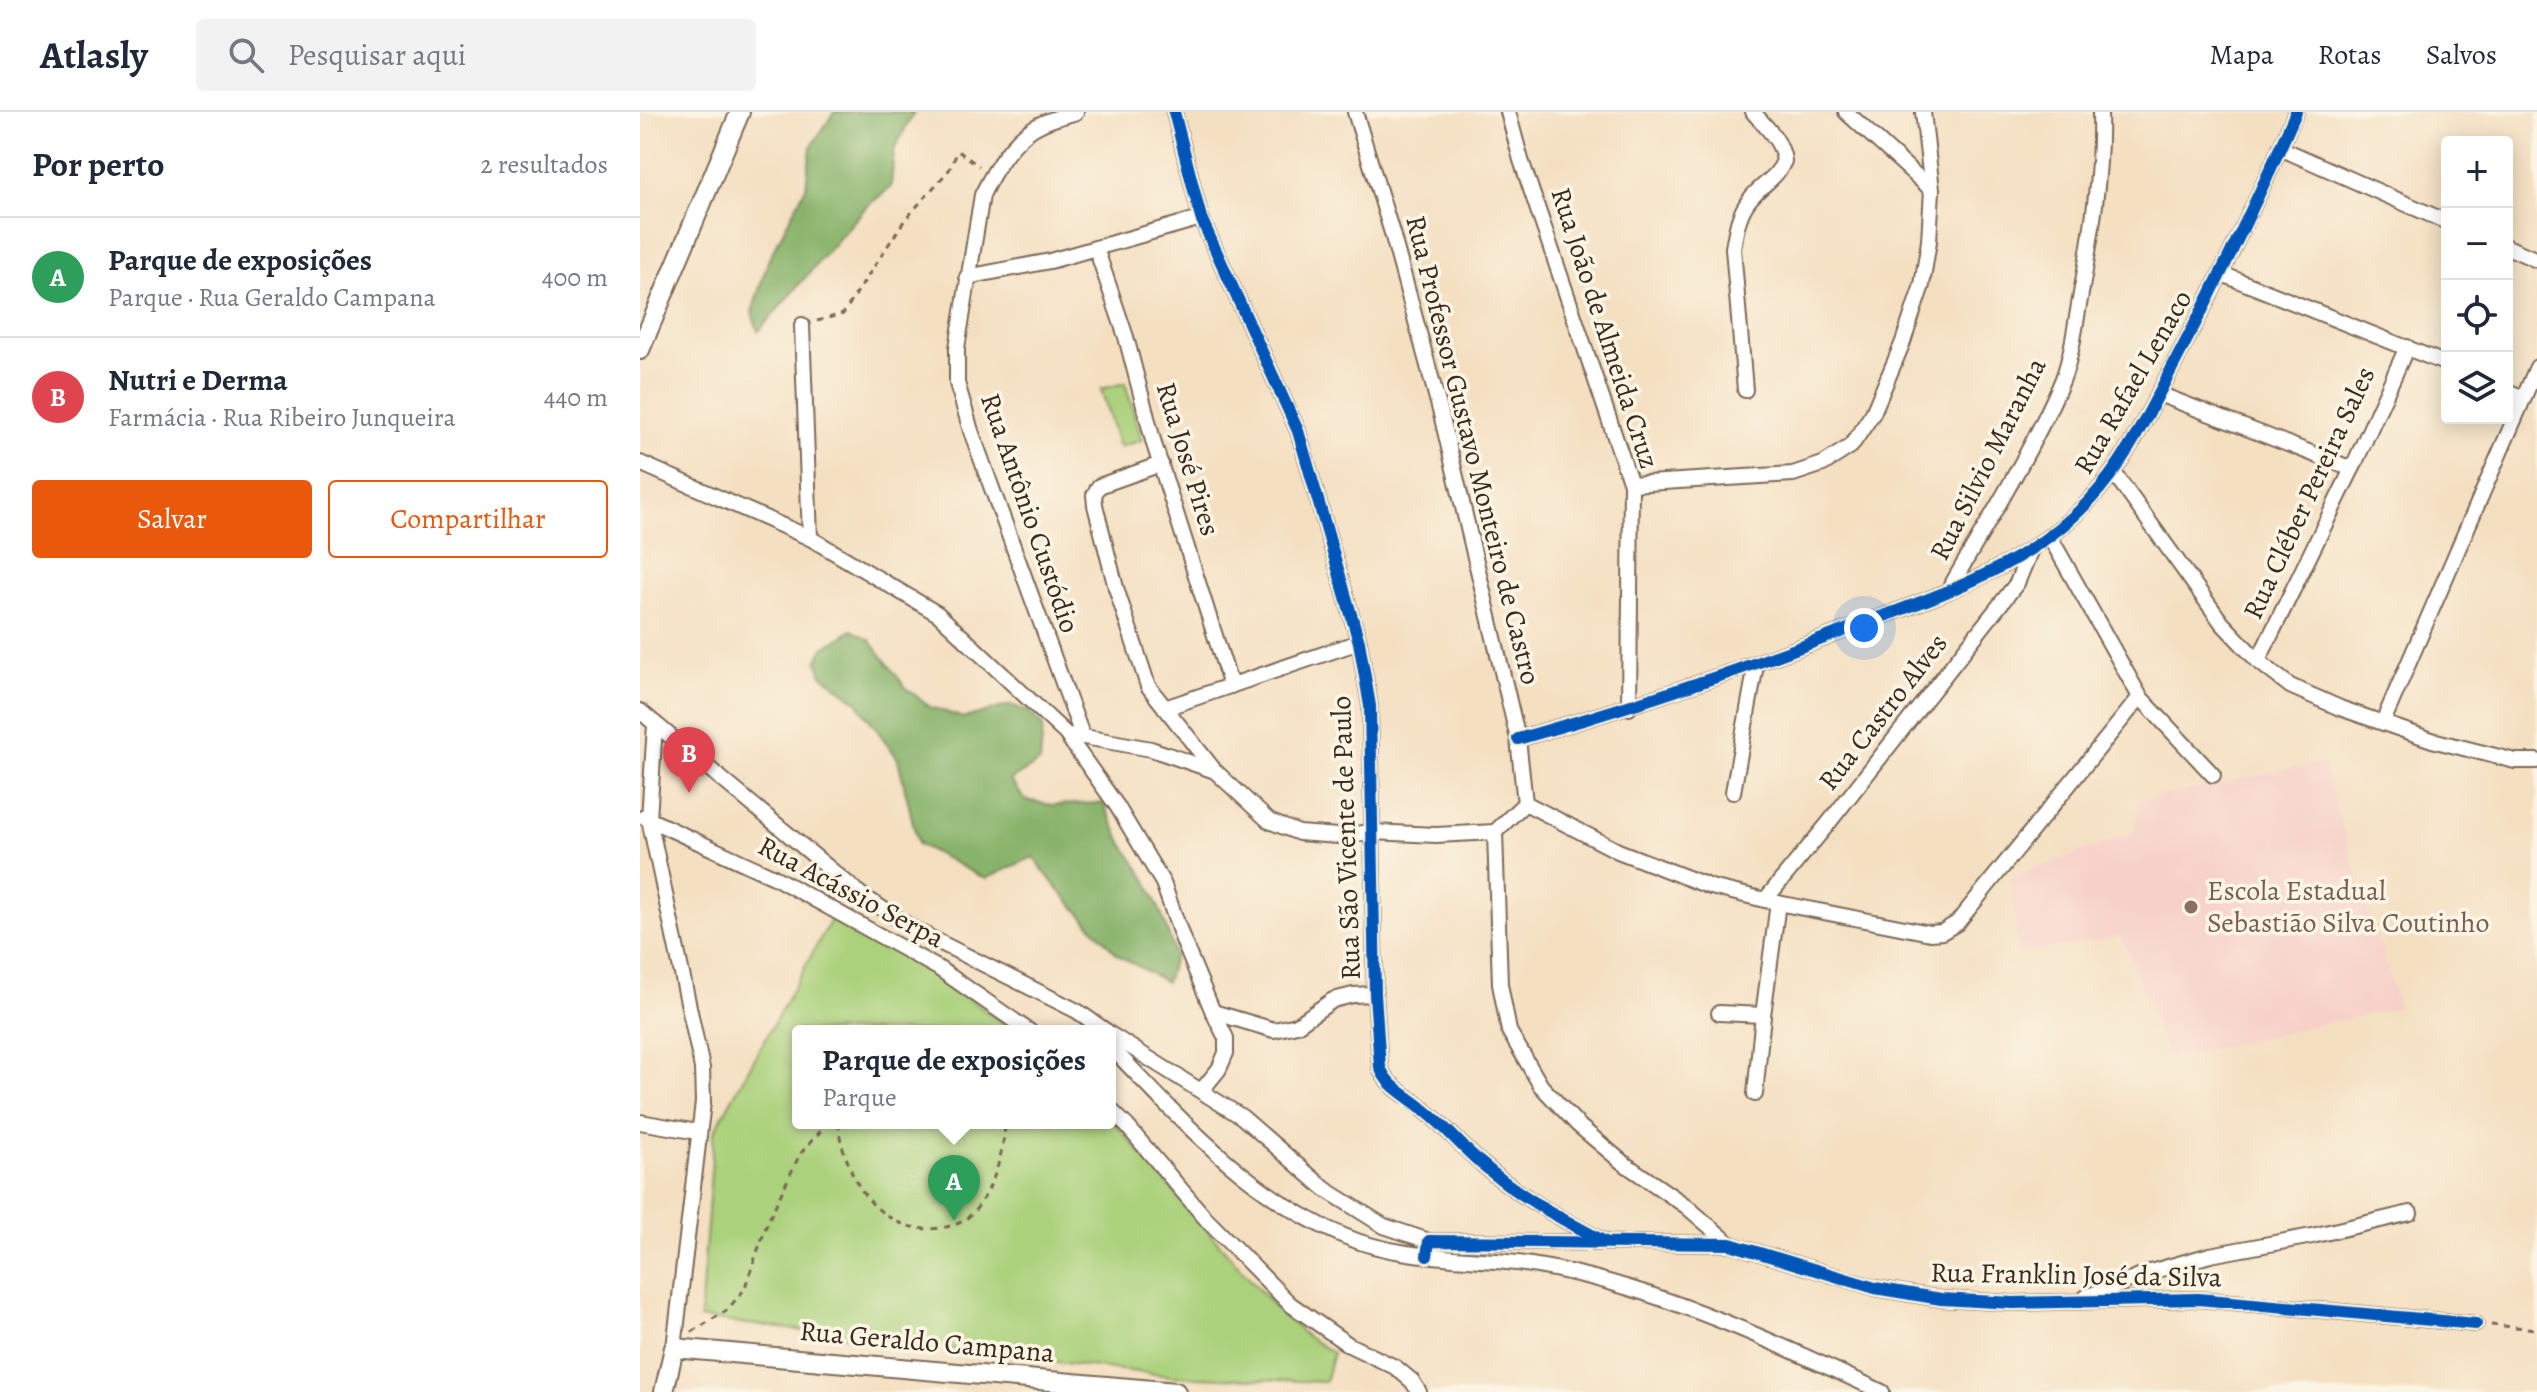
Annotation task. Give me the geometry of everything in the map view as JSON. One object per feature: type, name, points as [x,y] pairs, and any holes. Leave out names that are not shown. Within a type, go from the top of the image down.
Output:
[{"type":"street","points":[[640,350],[740,112]]},
{"type":"street","name":"Rua Antônio Custódio","points":[[1076,112],[1038,125],[1019,141],[992,175],[982,195],[957,348],[957,383],[971,431],[1082,735]]},
{"type":"street","name":"Rua São Vicente de Paulo","points":[[1174,112],[1201,218],[1298,431],[1359,642],[1370,706],[1375,994],[1380,1067],[1388,1082],[1422,1108],[1505,1183],[1605,1242]]},
{"type":"street","name":"Rua Professor Gustavo Monteiro de Castro","points":[[1355,112],[1392,233],[1441,414],[1518,739],[1525,803]]},
{"type":"street","name":"Rua João de Almeida Cruz","points":[[1508,112],[1521,160],[1631,484],[1629,708]]},
{"type":"street","points":[[1745,390],[1733,248],[1736,228],[1750,199],[1775,176],[1784,161],[1777,141],[1753,112]]},
{"type":"street","points":[[1846,112],[1932,190]]},
{"type":"street","points":[[1631,484],[1793,474],[1823,464],[1851,446],[1873,413],[1903,342],[1922,285],[1932,190],[1923,112]]},
{"type":"street","name":"Rua Silvio Maranha","points":[[1948,592],[2061,386],[2071,352],[2090,244],[2101,148],[2100,112]]},
{"type":"street","name":"Rua Rafael Lenaco","points":[[1518,739],[1629,708],[1756,665],[1948,592],[2050,537],[2088,503],[2114,473],[2222,274],[2296,112]]},
{"type":"street","points":[[2280,148],[2441,219]]},
{"type":"street","points":[[967,277],[1050,261],[1201,218]]},
{"type":"street","name":"Rua José Pires","points":[[1096,248],[1126,337],[1161,464],[1231,686]]},
{"type":"street","points":[[2513,250],[2537,260]]},
{"type":"street","points":[[2222,274],[2441,361]]},
{"type":"street","points":[[802,325],[810,538]]},
{"type":"street","name":"Rua Cléber Pereira Sales","points":[[2258,661],[2352,469],[2407,347]]},
{"type":"street","points":[[2383,722],[2537,367]]},
{"type":"street","points":[[2513,393],[2524,398]]},
{"type":"street","points":[[2159,394],[2352,469]]},
{"type":"street","points":[[640,463],[810,538],[938,614],[1066,734],[1117,806],[1163,883],[1226,1038],[1226,1053],[1219,1069],[1202,1090]]},
{"type":"street","points":[[1161,464],[1099,486],[1094,495],[1116,588],[1148,686],[1215,771],[1269,821],[1299,833],[1338,836],[1372,832],[1436,835],[1495,832],[1525,803],[1618,851],[1711,887],[1930,933],[1942,932],[1957,923],[2140,697]]},
{"type":"street","points":[[2114,473],[2222,623],[2258,661],[2290,686],[2340,708],[2432,740],[2515,761],[2537,761]]},
{"type":"street","points":[[2050,537],[2140,697],[2213,775]]},
{"type":"street","name":"Rua Castro Alves","points":[[1772,901],[1827,825],[2017,583],[2031,549]]},
{"type":"street","points":[[1165,708],[1359,642]]},
{"type":"street","points":[[1733,792],[1756,665]]},
{"type":"street","points":[[640,711],[860,894],[915,930],[1077,1011],[1098,1025]]},
{"type":"street","points":[[655,725],[645,817],[702,1068],[703,1102],[674,1348],[664,1392]]},
{"type":"street","points":[[1066,734],[1151,749],[1215,771]]},
{"type":"street","name":"Rua Acássio Serpa","points":[[645,817],[774,877],[938,968],[1020,1025]]},
{"type":"street","points":[[1495,832],[1500,984],[1509,1031],[1541,1086],[1578,1125],[1622,1162],[1686,1206],[1730,1244]]},
{"type":"street","points":[[1755,1094],[1772,901]]},
{"type":"street","points":[[1213,1012],[1274,1030],[1297,1025],[1333,1000],[1375,994]]},
{"type":"street","points":[[1077,1011],[1090,1025]]},
{"type":"street","points":[[1719,1013],[1763,1015]]},
{"type":"street","points":[[1116,1037],[1242,1117],[1325,1189],[1428,1249],[1605,1242],[1730,1244]]},
{"type":"street","points":[[1116,1052],[1223,1160],[1289,1207],[1344,1236],[1520,1263],[1594,1278],[1665,1301],[1790,1349],[1882,1392]]},
{"type":"street","points":[[1116,1115],[1207,1220],[1290,1304],[1349,1345],[1395,1367],[1412,1381],[1419,1392]]},
{"type":"street","points":[[640,1122],[698,1132]]},
{"type":"street","points":[[2077,1301],[2147,1273],[2210,1255],[2410,1213]]},
{"type":"street","name":"Rua Franklin José da Silva","points":[[1730,1244],[1875,1288],[1941,1299],[2013,1303],[2198,1299],[2476,1324]]},
{"type":"street","name":"Rua Geraldo Campana","points":[[674,1348],[1103,1389],[1176,1392]]},
{"type":"path","points":[[802,325],[843,314],[904,221],[949,170],[958,151],[992,175]]},
{"type":"path","points":[[674,1348],[696,1329],[727,1310],[744,1290],[768,1221],[800,1154],[823,1129]]},
{"type":"path","points":[[839,1129],[839,1138],[856,1186],[888,1217],[914,1229],[942,1228],[966,1219],[987,1193],[998,1169],[1004,1129]]},
{"type":"path","points":[[2476,1324],[2537,1329]]},
{"type":"shaded area","name":"Escola Estadual Sebastião Silva Coutinho","points":[[2322,762],[2399,1007],[2169,1058],[2121,936],[2019,954],[2010,878],[2134,833],[2139,800]]},
{"type":"green space","points":[[834,112],[914,112],[894,150],[891,187],[866,207],[758,332],[752,312],[769,259],[806,187],[811,147]]},
{"type":"green space","points":[[1125,383],[1142,440],[1119,447],[1101,389]]},
{"type":"green space","points":[[852,630],[870,640],[906,688],[930,707],[964,718],[1011,705],[1028,711],[1043,726],[1040,762],[1010,780],[1025,800],[1052,805],[1103,803],[1123,844],[1147,881],[1162,915],[1175,955],[1166,982],[1118,955],[1033,857],[985,879],[918,844],[898,759],[856,701],[822,675],[817,661],[823,649]]},
{"type":"green space","points":[[832,918],[919,963],[1006,1025],[792,1025],[792,1129],[1116,1129],[1116,1125],[1276,1309],[1306,1336],[1333,1353],[1325,1382],[1170,1376],[700,1318],[714,1132]]},
{"type":"cycle path","points":[[1174,112],[1201,218],[1298,431],[1359,642],[1370,706],[1375,994],[1380,1067],[1392,1085],[1431,1115],[1495,1175],[1541,1206],[1605,1242]]},
{"type":"cycle path","points":[[1518,739],[1769,659],[1946,592],[2008,562],[2064,524],[2102,486],[2145,420],[2221,273],[2296,112]]},
{"type":"cycle path","points":[[1427,1256],[1429,1241],[1730,1244],[1875,1288],[1941,1299],[2013,1303],[2198,1299],[2476,1324]]},
{"type":"place","name":"Nutri e Derma","points":[[689,793]]},
{"type":"place","name":"Escola Estadual Sebastião Silva Coutinho","points":[[2191,907]]},
{"type":"place","name":"Parque de exposições","points":[[954,1221]]}]
